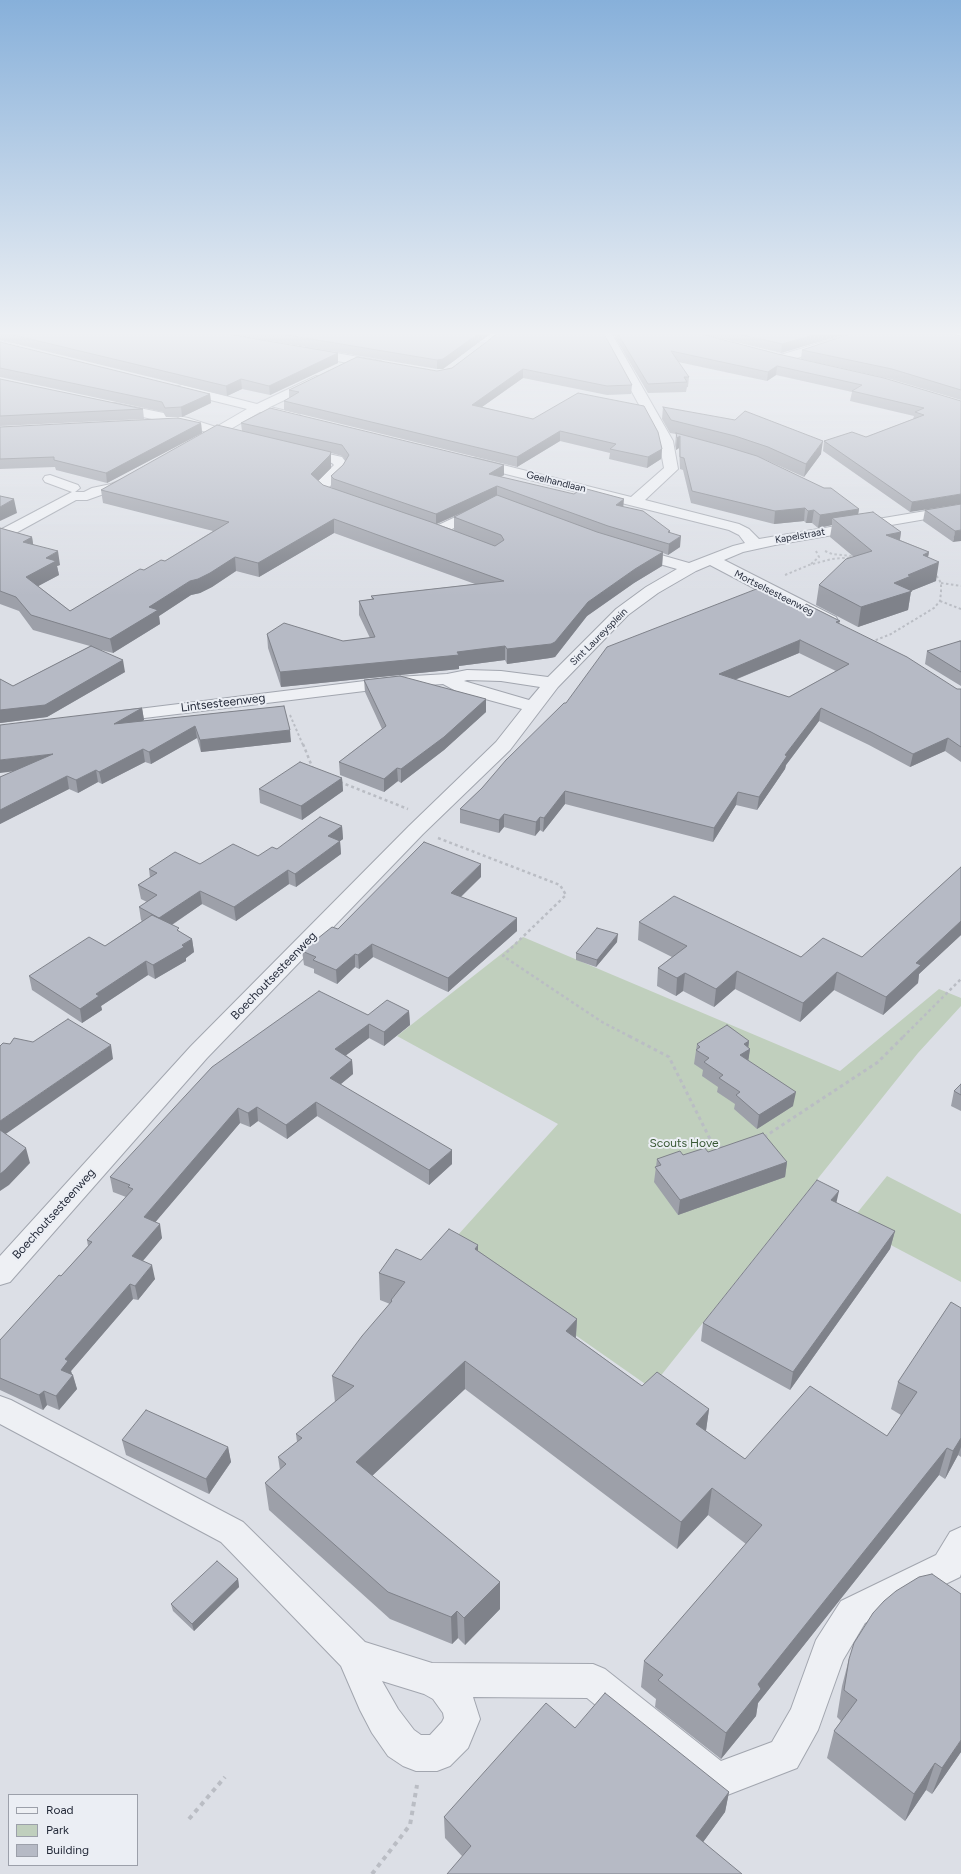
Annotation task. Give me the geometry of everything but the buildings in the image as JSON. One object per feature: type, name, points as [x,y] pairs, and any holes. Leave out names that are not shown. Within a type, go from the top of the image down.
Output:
[{"type":"street","points":[[198,442],[234,421]]},
{"type":"street","points":[[635,501],[671,468],[664,437],[655,421]]},
{"type":"street","points":[[133,425],[188,422],[249,440]]},
{"type":"street","points":[[664,437],[678,440]]},
{"type":"street","points":[[286,448],[337,460],[341,465],[338,471],[320,487],[329,494],[358,504]]},
{"type":"street","name":"Geelhandlaan","points":[[466,460],[635,501],[734,527],[744,532],[756,545]]},
{"type":"street","points":[[50,479],[73,492],[87,496],[97,491],[115,488],[140,474]]},
{"type":"street","points":[[0,536],[73,492]]},
{"type":"street","points":[[437,531],[483,507],[496,502]]},
{"type":"street","name":"Kapelstraat","points":[[712,560],[738,549],[756,545],[961,508]]},
{"type":"street","points":[[849,512],[866,525]]},
{"type":"street","points":[[422,526],[459,539]]},
{"type":"street","points":[[617,546],[690,568]]},
{"type":"street","name":"Sint Laureysplein","points":[[552,683],[622,612],[652,590],[690,568],[712,560]]},
{"type":"street","name":"Mortselsesteenweg","points":[[712,560],[871,642]]},
{"type":"street","name":"Lintsesteenweg","points":[[95,719],[397,682],[447,679],[467,675],[501,676],[552,683]]},
{"type":"street","name":"Lintsesteenweg","points":[[447,679],[462,687],[534,707]]},
{"type":"street","name":"Boechoutsesteenweg","points":[[0,1274],[199,1052],[422,824],[503,746],[552,683]]},
{"type":"street","points":[[0,1409],[232,1532],[354,1655],[372,1698],[388,1726],[401,1743],[416,1753],[437,1753],[455,1735],[462,1719],[458,1705],[445,1687],[432,1680],[354,1655]]},
{"type":"street","points":[[432,1680],[593,1681],[717,1781],[784,1755],[805,1718],[828,1652],[853,1612],[948,1566],[961,1542]]},
{"type":"path","points":[[762,586],[809,565],[832,559],[860,556],[832,554],[820,549]]},
{"type":"path","points":[[871,642],[891,634],[914,621],[934,608],[940,601],[941,583],[936,574],[931,571]]},
{"type":"path","points":[[941,583],[961,586]]},
{"type":"path","points":[[940,601],[961,609]]},
{"type":"path","points":[[282,696],[314,772]]},
{"type":"path","points":[[335,780],[422,824],[560,885],[566,895],[503,956],[602,1022],[669,1057],[715,1149],[730,1145]]},
{"type":"path","points":[[759,1138],[767,1136],[878,1062],[961,979]]},
{"type":"path","points":[[372,1874],[410,1825],[422,1754]]},
{"type":"path","points":[[189,1819],[225,1777]]},
{"type":"green space","name":"Scouts Hove","points":[[523,937],[840,1071],[939,989],[961,998],[961,1006],[918,1053],[651,1388],[448,1246],[558,1124],[397,1036]]},
{"type":"green space","points":[[887,1176],[961,1214],[961,1282],[849,1223]]}]
